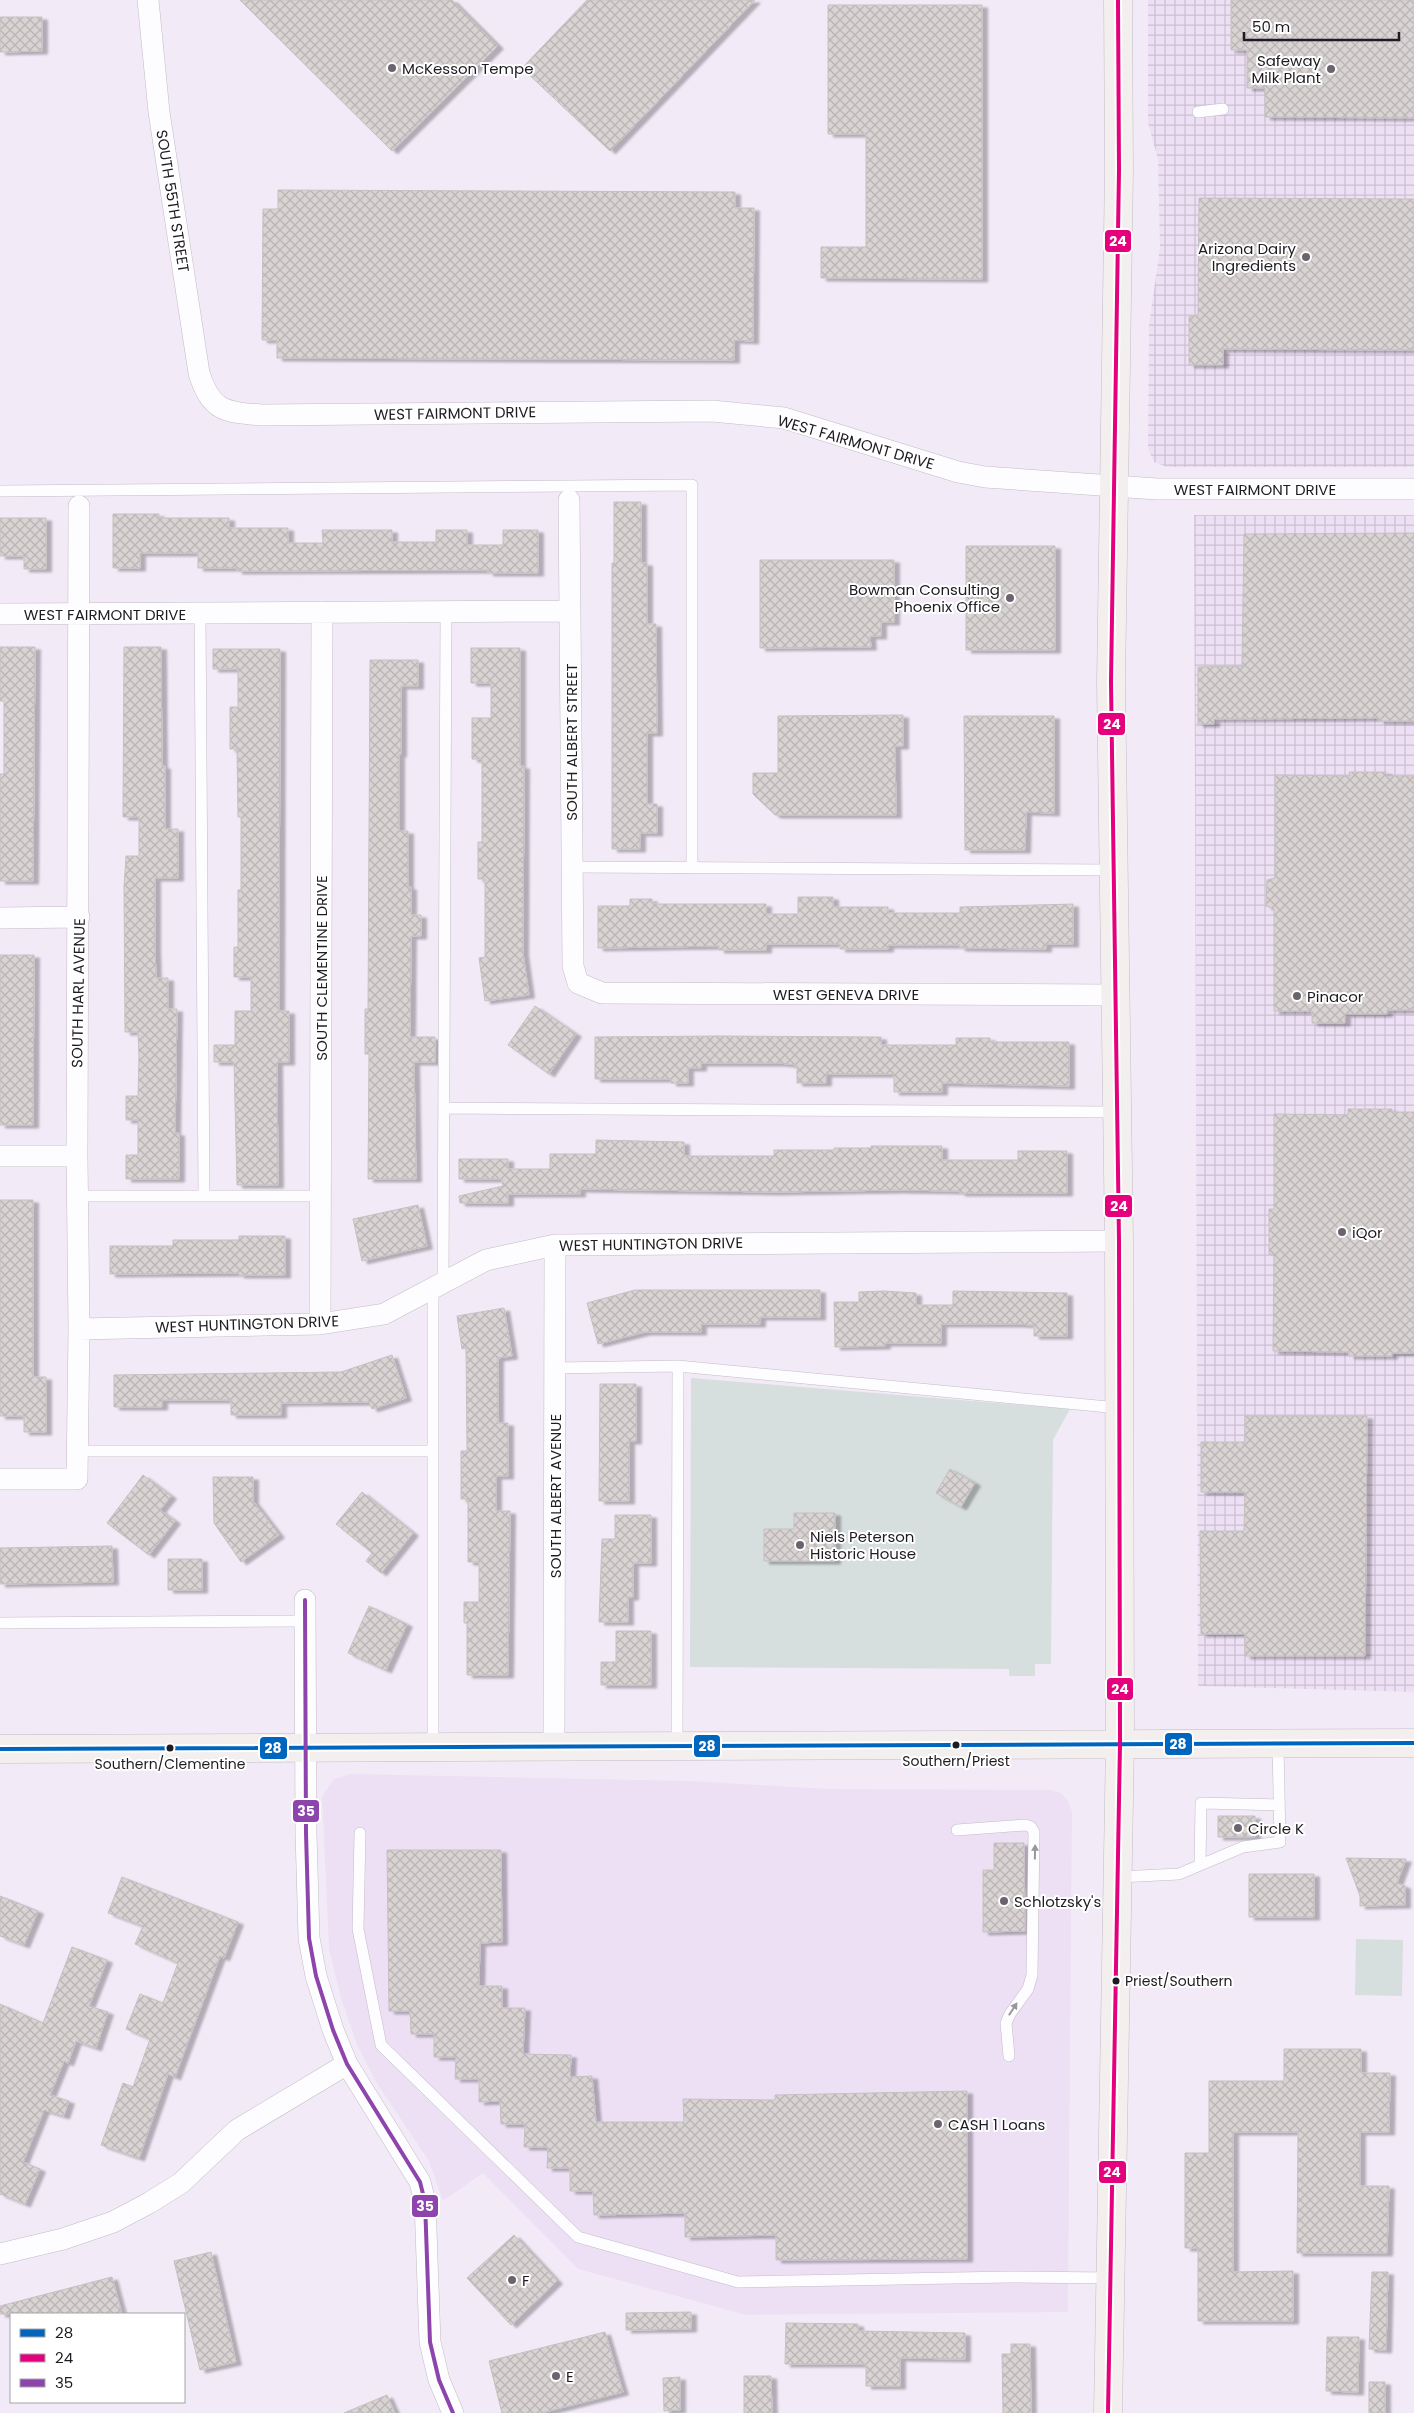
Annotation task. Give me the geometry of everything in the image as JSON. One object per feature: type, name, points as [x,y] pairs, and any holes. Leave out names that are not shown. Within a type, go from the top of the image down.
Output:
[{"type":"main road","points":[[1108,2413],[1120,1744],[1119,1241],[1111,682],[1119,178],[1118,0]]},
{"type":"main road","points":[[0,1748],[1414,1743]]},
{"type":"street","name":"SOUTH 55TH STREET","points":[[148,0],[159,112],[196,354],[203,385],[210,400]]},
{"type":"street","name":"WEST FAIRMONT DRIVE","points":[[210,400],[222,410],[261,415],[712,411],[784,418],[976,475],[1113,486],[1414,489]]},
{"type":"street","name":"SOUTH ALBERT STREET","points":[[569,500],[573,966],[578,983]]},
{"type":"street","name":"SOUTH HARL AVENUE","points":[[0,1479],[77,1479],[79,1329],[77,1156],[79,506]]},
{"type":"street","name":"SOUTH CLEMENTINE DRIVE","points":[[320,1324],[322,612]]},
{"type":"street","name":"WEST FAIRMONT DRIVE","points":[[0,614],[570,612]]},
{"type":"street","points":[[0,918],[79,917]]},
{"type":"street","name":"WEST GENEVA DRIVE","points":[[578,983],[602,993],[1116,996]]},
{"type":"street","points":[[0,1156],[77,1156]]},
{"type":"street","name":"WEST HUNTINGTON DRIVE","points":[[79,1329],[320,1324],[384,1314],[486,1260],[555,1245],[1119,1241]]},
{"type":"street","name":"SOUTH ALBERT AVENUE","points":[[554,1746],[555,1245]]},
{"type":"street","points":[[305,1610],[304,1748],[309,1938],[316,1976],[333,2030],[347,2064],[420,2182],[425,2202],[430,2342],[439,2380],[453,2413]]},
{"type":"street","points":[[0,2254],[71,2236],[113,2222],[181,2182],[237,2130],[347,2064]]},
{"type":"lane","points":[[1198,112],[1223,109]]},
{"type":"lane","points":[[0,491],[692,485],[692,867]]},
{"type":"lane","points":[[433,1747],[433,1451],[444,1108],[446,612]]},
{"type":"lane","points":[[200,613],[204,1196]]},
{"type":"lane","points":[[572,867],[1114,870]]},
{"type":"lane","points":[[444,1108],[1117,1112]]},
{"type":"lane","points":[[78,1196],[320,1196]]},
{"type":"lane","points":[[555,1368],[678,1366],[1120,1408]]},
{"type":"lane","points":[[677,1746],[678,1366]]},
{"type":"lane","points":[[77,1451],[433,1451]]},
{"type":"lane","points":[[0,1623],[305,1610]]},
{"type":"lane","points":[[1119,1877],[1179,1874],[1243,1847],[1280,1842],[1278,1743]]},
{"type":"lane","points":[[1200,1865],[1201,1803],[1279,1805]]},
{"type":"lane","points":[[957,1830],[1026,1825],[1031,1827],[1034,1832],[1032,1975],[1028,1989],[1010,2014],[1006,2023],[1009,2056]]},
{"type":"lane","points":[[360,1833],[358,1929],[381,2046],[578,2237],[738,2282],[1010,2277],[1110,2278]]},
{"type":"shaded area","points":[[1148,0],[1414,0],[1414,467],[1167,467],[1154,462],[1148,447],[1149,325],[1160,248],[1158,159],[1148,123]]},
{"type":"shaded area","points":[[1194,515],[1414,515],[1414,1692],[1198,1686]]},
{"type":"shaded area","points":[[691,1378],[1070,1409],[1053,1440],[1051,1664],[1035,1664],[1035,1676],[1009,1676],[1009,1669],[690,1667]]},
{"type":"shaded area","points":[[350,1774],[691,1781],[829,1789],[1050,1790],[1061,1793],[1069,1802],[1072,1812],[1068,2312],[746,2315],[578,2269],[483,2173],[443,2201],[429,2161],[376,2082],[357,2045],[341,1998],[329,1949],[322,1797],[333,1780]]},
{"type":"shaded area","points":[[1356,1939],[1403,1940],[1402,1996],[1355,1995]]},
{"type":"building","name":"McKesson Tempe","points":[[240,0],[452,0],[498,46],[392,151]]},
{"type":"building","name":"McKesson Tempe","points":[[587,0],[755,0],[610,151],[522,68]]},
{"type":"building","name":"Safeway Milk Plant","points":[[1231,0],[1414,0],[1414,118],[1265,117],[1265,88],[1247,88],[1247,50],[1231,50]]},
{"type":"building","points":[[828,5],[982,5],[982,279],[821,278],[821,247],[866,247],[866,134],[828,134]]},
{"type":"building","points":[[0,17],[42,17],[42,51],[0,52]]},
{"type":"building","points":[[278,190],[735,192],[735,208],[754,208],[753,341],[734,340],[734,360],[277,358],[277,340],[262,340],[263,209],[278,209]]},
{"type":"building","name":"Arizona Dairy Ingredients","points":[[1199,198],[1414,199],[1414,350],[1223,349],[1223,365],[1189,365],[1189,316],[1198,316]]},
{"type":"building","points":[[614,502],[641,502],[641,563],[647,563],[647,624],[656,624],[657,733],[647,733],[647,804],[657,804],[657,833],[640,833],[640,849],[612,849],[612,563],[614,563]]},
{"type":"building","points":[[113,514],[159,514],[159,518],[229,518],[229,528],[288,528],[288,543],[323,543],[322,530],[392,530],[392,542],[436,542],[436,530],[467,530],[467,545],[503,545],[503,530],[538,530],[538,573],[488,573],[488,570],[237,571],[237,568],[198,568],[198,553],[140,553],[140,568],[113,568]]},
{"type":"building","points":[[0,518],[46,518],[46,569],[24,569],[24,556],[0,556]]},
{"type":"building","points":[[1414,533],[1414,721],[1379,721],[1379,718],[1214,719],[1214,724],[1198,724],[1198,667],[1242,666],[1244,534]]},
{"type":"building","name":"Bowman Consulting Phoenix Office","points":[[966,546],[1055,546],[1055,650],[966,650]]},
{"type":"building","points":[[760,560],[894,560],[894,622],[881,622],[881,636],[870,636],[871,647],[760,648]]},
{"type":"building","points":[[0,647],[35,647],[33,881],[0,881],[0,774],[4,774],[4,701],[0,701]]},
{"type":"building","points":[[124,647],[161,647],[162,766],[165,766],[165,829],[178,829],[178,878],[155,878],[155,950],[156,978],[168,978],[168,1009],[177,1009],[175,1133],[179,1133],[179,1179],[126,1179],[126,1155],[138,1155],[138,1120],[126,1120],[126,1096],[138,1096],[139,1057],[138,1032],[125,1032],[124,887],[126,856],[139,856],[139,817],[123,817]]},
{"type":"building","points":[[471,648],[520,648],[520,766],[524,766],[523,953],[529,995],[485,1001],[479,958],[485,957],[485,879],[478,879],[478,842],[482,842],[482,759],[472,759],[472,718],[491,718],[491,683],[471,683]]},
{"type":"building","points":[[213,649],[280,649],[279,1011],[289,1011],[289,1062],[277,1062],[278,1185],[237,1185],[234,1062],[214,1062],[214,1045],[235,1045],[235,1011],[251,1011],[251,977],[234,977],[234,947],[238,947],[238,890],[241,890],[241,817],[238,817],[237,749],[230,749],[230,707],[238,707],[238,669],[213,669]]},
{"type":"building","points":[[370,660],[418,660],[418,686],[401,686],[401,754],[399,754],[399,831],[408,831],[408,887],[411,887],[411,915],[421,915],[421,936],[411,936],[410,1037],[435,1037],[435,1062],[414,1062],[416,1179],[368,1179],[369,1054],[365,1054],[365,1009],[368,1009]]},
{"type":"building","points":[[903,715],[903,746],[895,746],[896,815],[775,815],[753,794],[753,773],[778,773],[778,716]]},
{"type":"building","points":[[964,716],[1054,716],[1054,813],[1026,812],[1025,850],[965,850]]},
{"type":"building","points":[[1349,772],[1386,772],[1386,776],[1414,776],[1414,1010],[1387,1010],[1387,1014],[1345,1014],[1345,1023],[1312,1023],[1312,1011],[1274,1011],[1274,909],[1266,906],[1267,880],[1275,878],[1275,775],[1350,776]]},
{"type":"building","points":[[798,897],[833,897],[833,907],[888,907],[888,913],[960,913],[960,907],[1073,904],[1073,944],[1046,944],[1046,949],[960,948],[960,945],[888,945],[888,949],[840,949],[840,944],[766,944],[766,950],[719,950],[719,946],[598,948],[598,906],[630,906],[630,899],[652,899],[652,904],[766,904],[766,914],[798,914]]},
{"type":"building","points":[[0,955],[34,955],[33,1125],[0,1125]]},
{"type":"building","points":[[535,1006],[576,1034],[549,1074],[508,1045]]},
{"type":"building","points":[[595,1037],[881,1037],[881,1045],[956,1045],[956,1038],[990,1038],[990,1042],[1069,1042],[1069,1086],[942,1083],[942,1092],[894,1092],[894,1074],[826,1074],[826,1083],[797,1083],[797,1065],[780,1063],[701,1063],[701,1068],[688,1068],[688,1083],[671,1083],[671,1079],[595,1079]]},
{"type":"building","name":"iQor","points":[[1348,1109],[1392,1109],[1392,1112],[1414,1112],[1414,1353],[1392,1353],[1392,1356],[1349,1356],[1349,1352],[1273,1351],[1274,1255],[1269,1254],[1269,1209],[1274,1209],[1274,1114],[1348,1115]]},
{"type":"building","points":[[596,1140],[684,1142],[684,1156],[774,1156],[774,1150],[834,1150],[834,1148],[871,1148],[871,1146],[942,1146],[942,1160],[1018,1160],[1018,1151],[1067,1151],[1067,1193],[960,1193],[960,1191],[897,1190],[774,1192],[580,1189],[580,1194],[508,1194],[508,1203],[460,1203],[459,1196],[503,1186],[502,1179],[459,1179],[459,1159],[508,1159],[508,1169],[550,1169],[550,1154],[596,1154]]},
{"type":"building","points":[[0,1200],[33,1200],[33,1377],[46,1377],[46,1432],[24,1432],[24,1416],[0,1416]]},
{"type":"building","points":[[418,1205],[427,1246],[362,1261],[353,1219]]},
{"type":"building","points":[[239,1236],[285,1236],[285,1275],[239,1275],[239,1273],[110,1274],[110,1246],[173,1246],[173,1240],[239,1240]]},
{"type":"building","points":[[635,1290],[820,1290],[820,1317],[760,1317],[760,1324],[701,1324],[701,1332],[645,1332],[598,1344],[587,1303]]},
{"type":"building","points":[[953,1291],[1067,1293],[1067,1336],[1034,1336],[1034,1325],[941,1324],[941,1343],[885,1343],[885,1346],[835,1347],[834,1302],[859,1302],[859,1292],[916,1293],[916,1305],[953,1305]]},
{"type":"building","points":[[504,1308],[512,1356],[498,1358],[498,1423],[508,1423],[508,1476],[496,1476],[496,1511],[510,1511],[508,1675],[467,1675],[467,1623],[464,1623],[464,1602],[479,1602],[479,1562],[468,1562],[468,1499],[461,1499],[461,1451],[467,1451],[466,1348],[462,1349],[457,1316]]},
{"type":"building","points":[[392,1355],[406,1398],[372,1409],[369,1402],[281,1403],[281,1415],[231,1415],[231,1400],[162,1400],[162,1407],[114,1407],[114,1375],[341,1372]]},
{"type":"building","points":[[600,1384],[636,1384],[636,1441],[629,1441],[629,1501],[599,1501]]},
{"type":"building","points":[[1245,1416],[1367,1416],[1365,1656],[1245,1656],[1245,1634],[1201,1634],[1200,1531],[1244,1531],[1245,1492],[1201,1492],[1201,1442],[1245,1442]]},
{"type":"building","points":[[950,1469],[975,1483],[961,1507],[936,1493]]},
{"type":"building","points":[[143,1475],[171,1496],[160,1510],[175,1521],[149,1555],[107,1523]]},
{"type":"building","points":[[213,1477],[253,1477],[253,1501],[279,1535],[241,1562],[214,1523]]},
{"type":"building","points":[[362,1492],[413,1533],[381,1573],[366,1561],[372,1553],[336,1524]]},
{"type":"building","name":"Niels Peterson Historic House","points":[[794,1513],[835,1513],[835,1561],[764,1561],[764,1529],[794,1529]]},
{"type":"building","points":[[615,1515],[651,1515],[651,1563],[633,1563],[633,1597],[628,1597],[628,1622],[599,1622],[602,1539],[615,1539]]},
{"type":"building","points":[[112,1546],[113,1582],[0,1584],[0,1548]]},
{"type":"building","points":[[168,1559],[202,1559],[202,1590],[168,1590]]},
{"type":"building","points":[[369,1606],[407,1624],[386,1670],[348,1653]]},
{"type":"building","points":[[616,1631],[651,1631],[651,1685],[601,1685],[601,1662],[616,1662]]},
{"type":"building","points":[[1218,1816],[1255,1816],[1255,1837],[1218,1837]]},
{"type":"building","name":"Schlotzsky's","points":[[994,1843],[1024,1843],[1025,1931],[983,1932],[983,1870],[994,1870]]},
{"type":"building","points":[[387,1850],[501,1850],[502,1942],[480,1943],[479,1986],[502,1986],[502,2008],[525,2008],[523,2054],[571,2055],[570,2077],[592,2076],[596,2122],[684,2122],[683,2099],[775,2100],[775,2095],[967,2091],[967,2259],[776,2260],[776,2235],[685,2237],[685,2213],[594,2215],[593,2191],[570,2191],[570,2168],[547,2168],[548,2147],[524,2147],[525,2124],[501,2124],[500,2101],[479,2102],[479,2079],[455,2079],[456,2057],[434,2057],[434,2034],[411,2034],[410,2011],[389,2011]]},
{"type":"building","points":[[1346,1858],[1406,1859],[1397,1883],[1405,1886],[1405,1905],[1360,1906],[1360,1896]]},
{"type":"building","points":[[1249,1874],[1314,1874],[1314,1917],[1249,1917]]},
{"type":"building","points":[[122,1877],[238,1922],[224,1958],[220,1956],[175,2077],[168,2074],[139,2158],[101,2145],[123,2083],[133,2087],[150,2039],[126,2029],[140,1994],[163,2003],[178,1963],[135,1944],[143,1926],[108,1913]]},
{"type":"building","points":[[0,1896],[38,1911],[24,1945],[0,1936]]},
{"type":"building","points":[[72,1947],[107,1960],[89,2006],[108,2012],[96,2048],[76,2041],[68,2063],[64,2061],[50,2095],[69,2101],[64,2116],[44,2110],[23,2162],[40,2169],[25,2204],[0,2194],[0,2004],[43,2023]]},
{"type":"building","points":[[1284,2049],[1361,2049],[1361,2073],[1390,2073],[1389,2132],[1360,2132],[1360,2186],[1389,2186],[1387,2253],[1297,2253],[1298,2132],[1233,2132],[1233,2272],[1293,2271],[1293,2321],[1198,2321],[1198,2248],[1185,2248],[1185,2153],[1209,2153],[1209,2081],[1284,2081]]},
{"type":"building","name":"F","points":[[514,2235],[557,2281],[511,2325],[467,2278]]},
{"type":"building","points":[[211,2252],[236,2362],[200,2370],[174,2261]]},
{"type":"building","points":[[1372,2272],[1388,2272],[1386,2350],[1369,2349]]},
{"type":"building","points":[[112,2277],[122,2313],[0,2314],[0,2306]]},
{"type":"building","points":[[691,2312],[691,2329],[626,2330],[626,2313]]},
{"type":"building","points":[[786,2323],[858,2324],[858,2331],[965,2333],[965,2359],[900,2358],[900,2386],[866,2386],[866,2364],[785,2364]]},
{"type":"building","name":"E","points":[[605,2332],[623,2392],[541,2413],[502,2413],[489,2361]]},
{"type":"building","points":[[1327,2337],[1359,2337],[1358,2392],[1326,2391]]},
{"type":"building","points":[[1011,2344],[1030,2344],[1031,2413],[1003,2413],[1002,2354],[1011,2354]]},
{"type":"building","points":[[744,2376],[771,2376],[772,2413],[744,2413]]},
{"type":"building","points":[[680,2377],[680,2410],[664,2411],[663,2378]]},
{"type":"building","points":[[1369,2382],[1385,2382],[1385,2413],[1369,2413]]},
{"type":"building","points":[[387,2395],[395,2413],[344,2413]]},
{"type":"transit line","name":"24","points":[[1108,2413],[1120,1744],[1119,1241],[1111,682],[1119,170],[1118,0]]},
{"type":"transit line","name":"35","points":[[305,1600],[306,1833],[309,1938],[316,1976],[333,2030],[347,2064],[420,2182],[425,2202],[430,2342],[439,2380],[453,2413]]},
{"type":"transit line","name":"28","points":[[0,1749],[1414,1743]]},
{"type":"place","name":"McKesson Tempe","points":[[392,68]]},
{"type":"place","name":"Safeway Milk Plant","points":[[1331,69]]},
{"type":"place","name":"Arizona Dairy Ingredients","points":[[1306,257]]},
{"type":"place","name":"Bowman Consulting Phoenix Office","points":[[1010,598]]},
{"type":"place","name":"Pinacor","points":[[1297,996]]},
{"type":"place","name":"iQor","points":[[1342,1232]]},
{"type":"place","name":"Niels Peterson Historic House","points":[[800,1545]]},
{"type":"place","name":"Southern/Priest","points":[[956,1745]]},
{"type":"place","name":"Southern/Clementine","points":[[170,1748]]},
{"type":"place","name":"Circle K","points":[[1238,1828]]},
{"type":"place","name":"Schlotzsky's","points":[[1004,1901]]},
{"type":"place","name":"Priest/Southern","points":[[1116,1981]]},
{"type":"place","name":"CASH 1 Loans","points":[[938,2124]]},
{"type":"place","name":"F","points":[[512,2280]]},
{"type":"place","name":"E","points":[[556,2376]]}]
